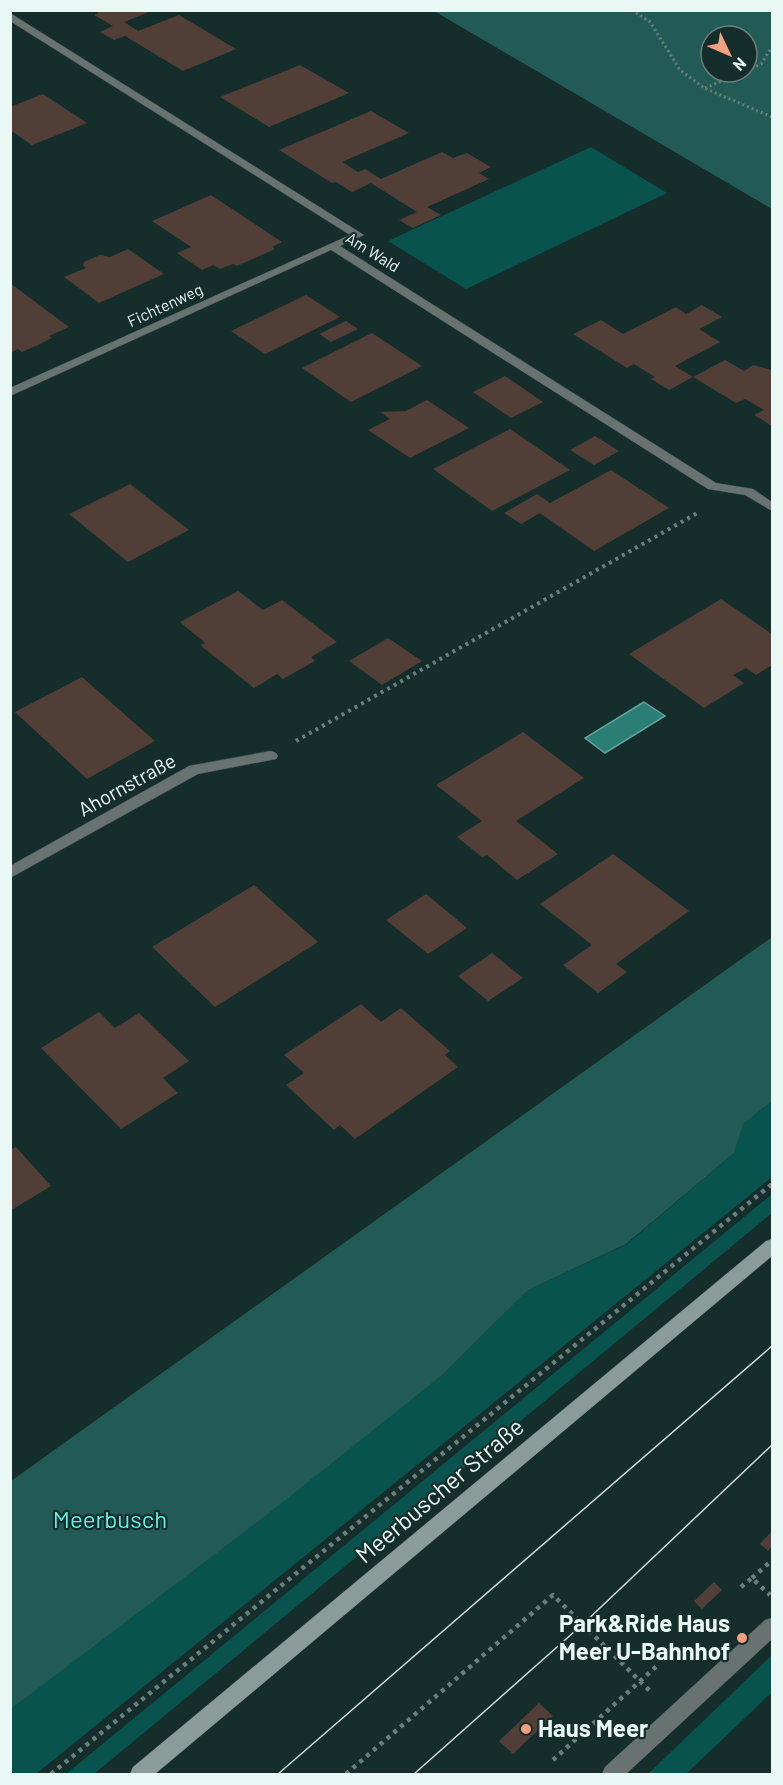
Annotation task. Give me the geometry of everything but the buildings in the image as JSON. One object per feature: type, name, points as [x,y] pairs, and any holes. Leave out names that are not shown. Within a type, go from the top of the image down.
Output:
[{"type":"main road","name":"Meerbuscher Straße","points":[[140,1774],[772,1246]]},
{"type":"street","name":"Am Wald","points":[[10,16],[358,234],[332,246]]},
{"type":"street","name":"Am Wald","points":[[332,246],[712,486],[749,492],[772,507]]},
{"type":"street","name":"Fichtenweg","points":[[10,393],[332,246]]},
{"type":"street","name":"Ahornstraße","points":[[10,873],[194,770],[271,756]]},
{"type":"street","points":[[612,1774],[772,1627]]},
{"type":"path","points":[[632,10],[650,22],[680,70],[704,88],[772,117]]},
{"type":"path","points":[[759,65],[772,47]]},
{"type":"path","points":[[704,88],[714,84]]},
{"type":"path","points":[[271,756],[713,504],[712,486]]},
{"type":"path","points":[[51,1774],[772,1184]]},
{"type":"path","points":[[741,1587],[769,1563]]},
{"type":"path","points":[[752,1578],[772,1597]]},
{"type":"path","points":[[346,1774],[553,1595],[675,1716]]},
{"type":"path","points":[[553,1760],[659,1664]]},
{"type":"shaded area","points":[[591,147],[667,193],[466,289],[388,241]]},
{"type":"shaded area","points":[[644,702],[665,716],[605,753],[585,738]]},
{"type":"shaded area","points":[[772,1101],[772,1177],[36,1774],[11,1774],[11,1709],[441,1376],[528,1290],[627,1244],[734,1153],[742,1124]]},
{"type":"shaded area","points":[[772,1194],[772,1213],[94,1774],[66,1774]]},
{"type":"shaded area","points":[[772,1655],[772,1692],[686,1774],[648,1774]]},
{"type":"green space","points":[[434,11],[772,11],[772,209]]},
{"type":"green space","name":"Meerbusch","points":[[772,937],[772,1101],[743,1124],[734,1153],[626,1244],[528,1290],[441,1376],[269,1513],[11,1709],[11,1481]]},
{"type":"tram line","points":[[278,1774],[772,1346]]},
{"type":"tram line","points":[[414,1774],[583,1624],[772,1445]]},
{"type":"place","name":"Park&Ride Haus Meer U-Bahnhof","points":[[742,1638]]},
{"type":"place","name":"Haus Meer","points":[[526,1729]]}]
